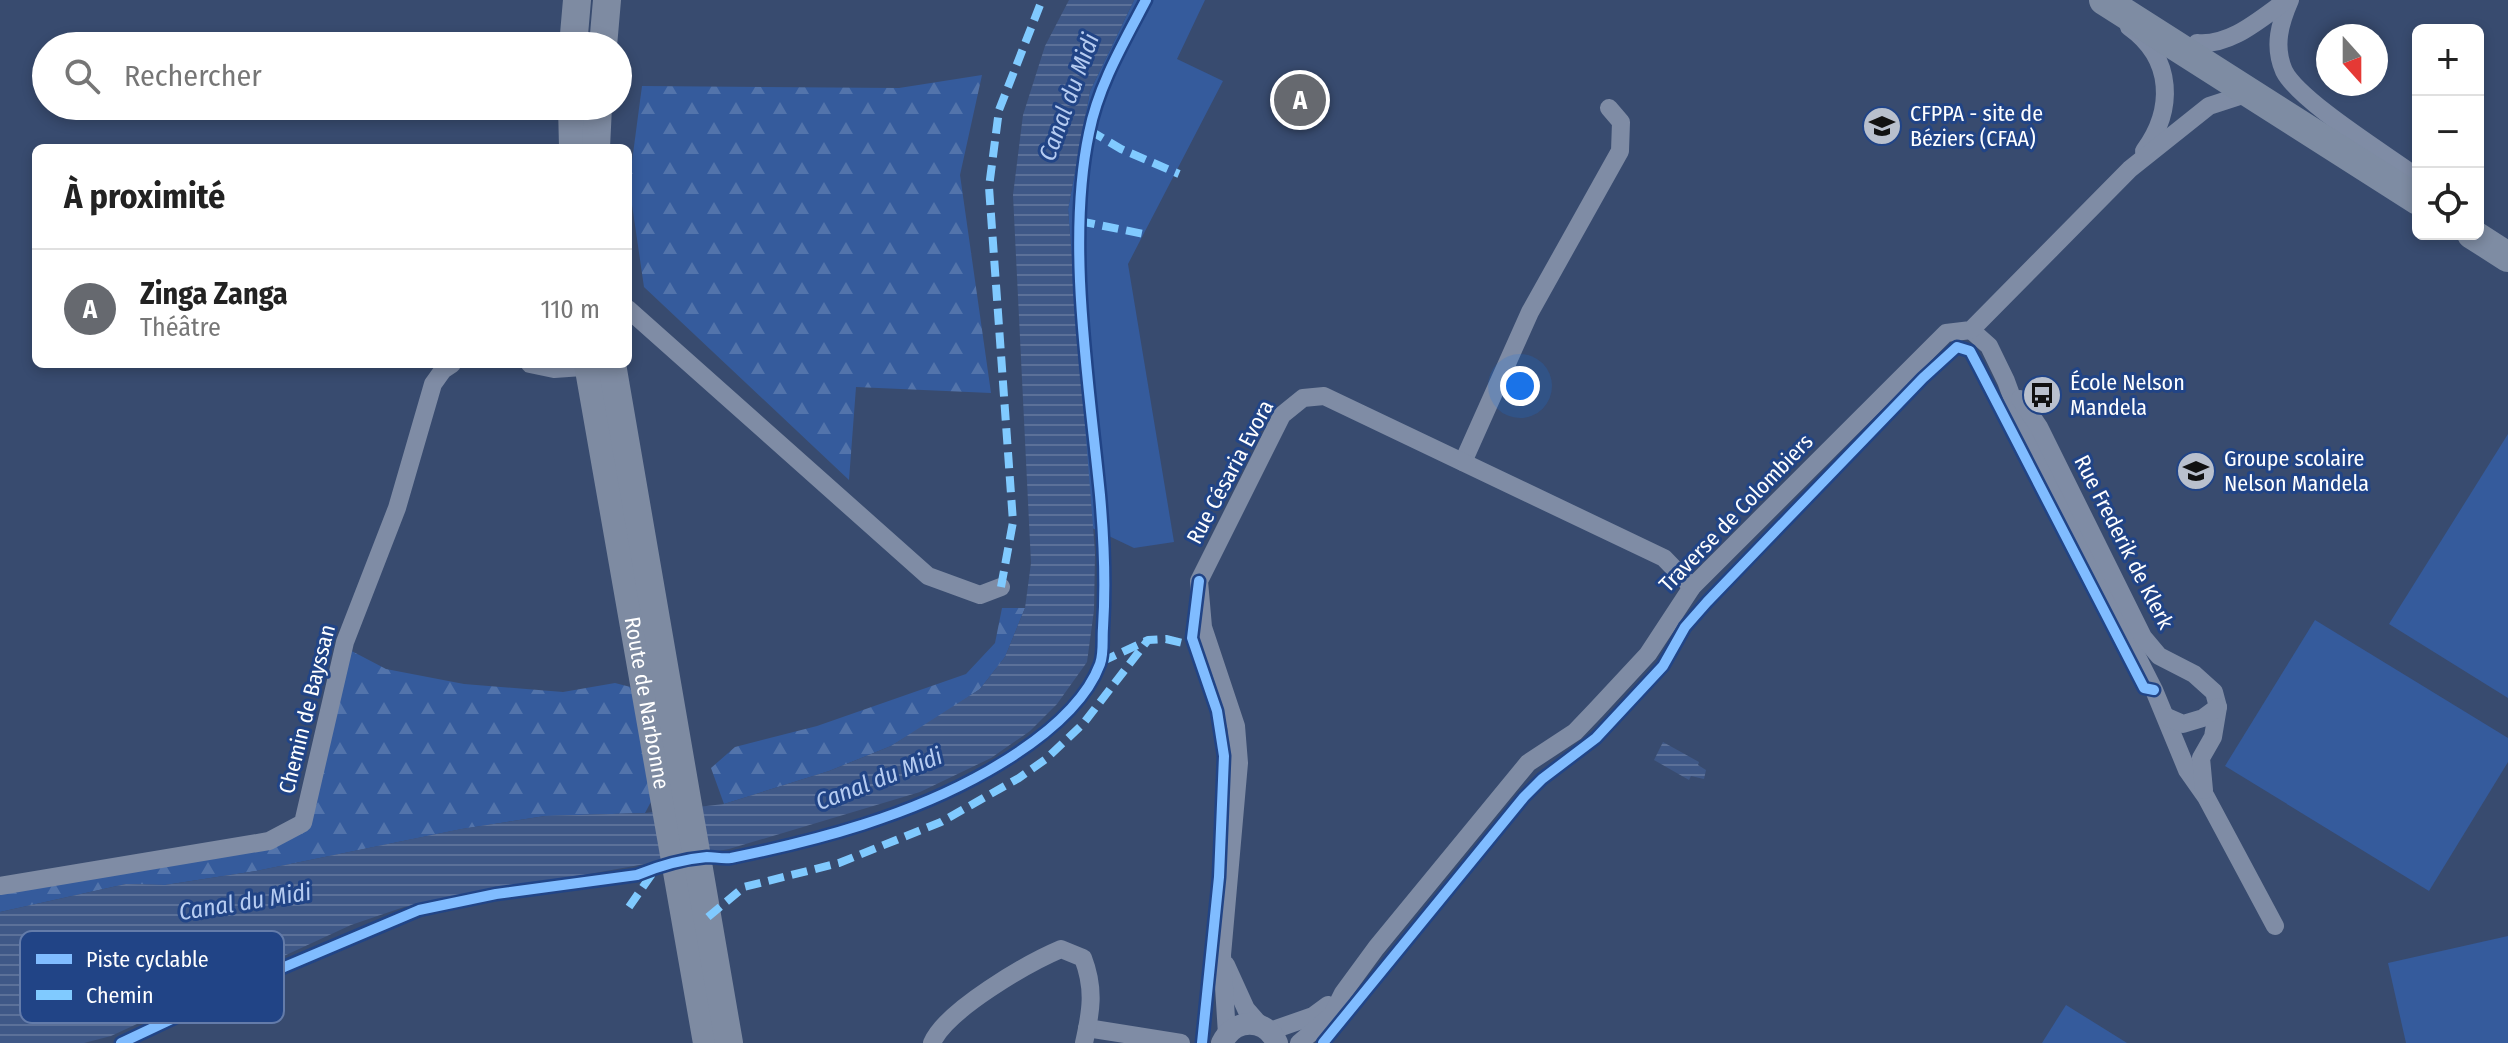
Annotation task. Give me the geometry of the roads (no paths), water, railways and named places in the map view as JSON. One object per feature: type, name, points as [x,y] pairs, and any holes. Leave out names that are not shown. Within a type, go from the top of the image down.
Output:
[{"type":"highway","points":[[2104,0],[2412,196]]},
{"type":"highway","points":[[2129,0],[2412,177]]},
{"type":"highway","points":[[2484,226],[2508,241]]},
{"type":"highway","points":[[2481,240],[2508,257]]},
{"type":"main road","points":[[574,32],[577,0]]},
{"type":"main road","points":[[604,32],[607,0]]},
{"type":"main road","points":[[572,120],[573,144]]},
{"type":"main road","points":[[596,144],[597,120]]},
{"type":"main road","name":"Route de Narbonne","points":[[601,368],[692,890],[729,1043]]},
{"type":"main road","name":"Route de Narbonne","points":[[692,890],[707,1043]]},
{"type":"street","name":"Traverse de Colombiers","points":[[2091,0],[2134,30],[2156,59],[2166,84],[2166,112],[2154,137],[2130,169]]},
{"type":"street","points":[[2197,43],[2212,44],[2237,34],[2288,0]]},
{"type":"street","points":[[2288,0],[2279,24],[2278,47],[2285,72],[2300,92],[2412,176]]},
{"type":"street","name":"Traverse de Colombiers","points":[[1299,1043],[1332,1015],[1343,993],[1386,936],[1528,763],[1575,732],[1648,654],[1692,587],[1946,333],[1971,330],[2130,169],[2209,106],[2238,93],[2249,93]]},
{"type":"street","points":[[1463,462],[1530,312],[1620,151],[1621,122],[1609,108]]},
{"type":"street","points":[[632,313],[928,576],[980,595],[1001,587]]},
{"type":"street","name":"Rue Frederik de Klerk","points":[[1971,330],[1989,346],[2006,381],[2028,441],[2167,717],[2187,770],[2206,797],[2275,926]]},
{"type":"street","name":"Chemin de Bayssan","points":[[0,886],[269,841],[303,823],[345,642],[397,508],[433,384],[446,368]]},
{"type":"street","name":"Rue Frederik de Klerk","points":[[2006,381],[2039,427],[2143,637],[2159,656],[2194,674],[2214,692],[2218,707],[2213,737],[2201,758],[2206,797]]},
{"type":"street","name":"Rue Césaria Evora","points":[[1224,1038],[1222,955],[1239,763],[1236,726],[1203,627],[1199,581],[1282,415],[1303,398],[1324,396],[1664,558],[1692,587]]},
{"type":"street","points":[[2167,717],[2183,724],[2203,718],[2218,707]]},
{"type":"street","points":[[932,1043],[948,1020],[1027,963],[1061,949],[1083,958],[1091,980],[1092,1012],[1086,1036],[1181,1043]]},
{"type":"street","name":"Rue Césaria Evora","points":[[1222,955],[1246,1009],[1269,1033]]},
{"type":"street","name":"Traverse de Colombiers","points":[[1269,1033],[1313,1016],[1343,993]]},
{"type":"street","points":[[1224,1038],[1242,1024],[1269,1033]]},
{"type":"water","name":"Canal du Midi","points":[[1069,0],[1134,0],[1090,91],[1068,209],[1095,552],[1094,610],[1087,662],[1057,704],[1030,731],[991,758],[920,792],[729,849],[404,907],[351,925],[284,956],[284,931],[20,931],[20,1023],[139,1023],[111,1036],[84,1043],[0,1043],[0,912],[126,884],[165,885],[256,871],[461,829],[545,816],[645,813],[724,804],[829,771],[891,746],[980,689],[1005,657],[1025,608],[1031,563],[1013,195],[1023,115],[1045,46]]},
{"type":"water","points":[[1663,742],[1699,762],[1698,765],[1706,770],[1704,779],[1691,776],[1689,780],[1654,760]]},
{"type":"place","name":"Zinga Zanga","points":[[1300,100]]},
{"type":"place","name":"CFPPA - site de Béziers (CFAA)","points":[[1882,126]]},
{"type":"place","name":"École Nelson Mandela","points":[[2042,395]]},
{"type":"place","name":"Groupe scolaire Nelson Mandela","points":[[2196,471]]}]
